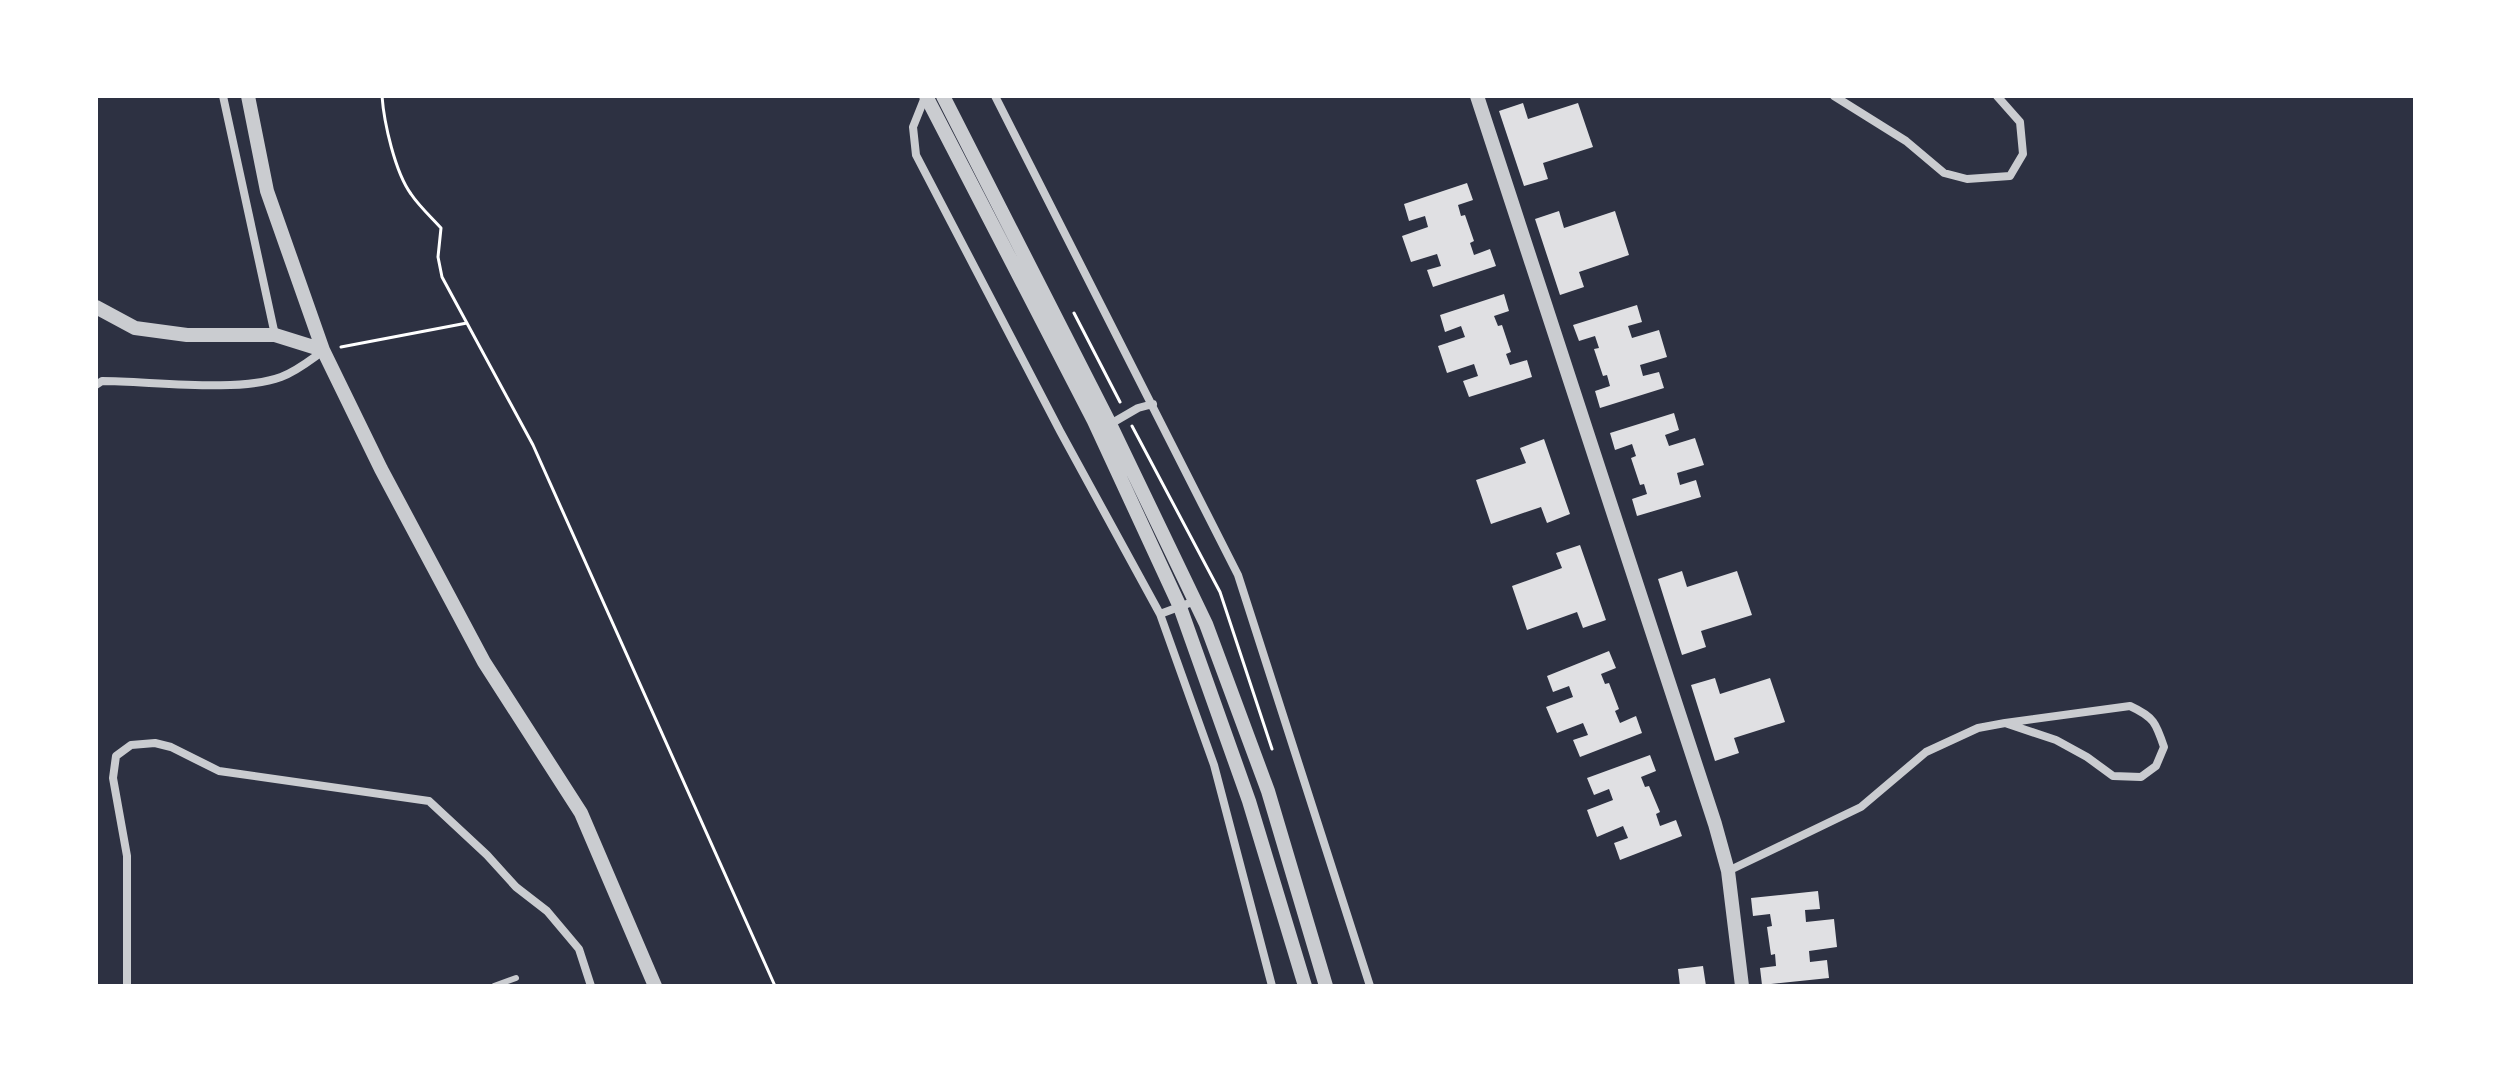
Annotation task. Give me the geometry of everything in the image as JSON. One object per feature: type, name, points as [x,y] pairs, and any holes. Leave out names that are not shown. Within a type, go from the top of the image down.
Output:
[{"type":"street","points":[[223,96],[275,335]]},
{"type":"street","points":[[248,96],[267,191],[323,350],[381,469],[484,662],[581,813],[655,986]]},
{"type":"street","points":[[925,96],[1104,427],[1206,624],[1268,791],[1326,986]]},
{"type":"street","points":[[925,96],[913,127],[916,155],[1060,431],[1160,614],[1214,765],[1272,986]]},
{"type":"street","points":[[943,96],[1104,427],[1180,607],[1249,801],[1305,986]]},
{"type":"street","points":[[995,96],[1238,575],[1370,986]]},
{"type":"street","points":[[1477,96],[1728,871],[1742,986]]},
{"type":"street","points":[[1834,96],[1906,141],[1944,173],[1967,179],[2010,176],[2023,154],[2020,122],[1997,96]]},
{"type":"street","points":[[96,307],[135,328],[187,335],[275,335],[323,350]]},
{"type":"street","points":[[96,385],[102,381],[262,383],[301,368],[323,350]]},
{"type":"street","points":[[1104,427],[1138,408],[1153,404]]},
{"type":"street","points":[[1160,614],[1195,601]]},
{"type":"street","points":[[1728,871],[1861,807],[1926,752],[1978,728],[2005,723],[2130,706],[2146,713],[2155,722],[2164,747],[2156,766],[2141,777],[2113,776],[2056,740],[2005,723]]},
{"type":"street","points":[[127,986],[127,856],[113,778],[116,756],[131,745],[155,743],[171,747],[219,771],[429,801],[516,887],[547,911],[579,949],[591,986]]},
{"type":"lane","points":[[494,986],[516,978]]},
{"type":"path","points":[[382,96],[400,171],[411,194],[441,228],[438,257],[442,277],[533,445],[775,986]]},
{"type":"path","points":[[323,350],[467,323]]},
{"type":"building","points":[[1523,103],[1528,119],[1578,103],[1593,147],[1543,163],[1548,179],[1524,186],[1499,111]]},
{"type":"building","points":[[1467,183],[1473,200],[1458,205],[1474,241],[1470,243],[1474,255],[1490,249],[1496,266],[1433,287],[1427,270],[1441,266],[1437,254],[1411,262],[1402,236],[1428,227],[1425,216],[1409,221],[1404,204]]},
{"type":"building","points":[[1559,211],[1564,228],[1615,211],[1629,255],[1579,272],[1584,287],[1560,295],[1535,219]]},
{"type":"building","points":[[1504,294],[1509,311],[1494,316],[1498,326],[1502,325],[1511,352],[1506,354],[1510,365],[1527,360],[1532,377],[1469,397],[1463,381],[1478,376],[1474,364],[1447,373],[1438,346],[1465,337],[1461,326],[1445,332],[1440,315]]},
{"type":"building","points":[[1637,305],[1642,322],[1628,326],[1632,338],[1659,330],[1667,357],[1640,365],[1643,376],[1659,372],[1664,388],[1600,408],[1595,391],[1610,386],[1607,375],[1603,376],[1594,349],[1599,348],[1595,336],[1579,341],[1573,325]]},
{"type":"building","points":[[1674,413],[1679,430],[1665,435],[1669,446],[1695,438],[1704,465],[1677,473],[1680,485],[1696,480],[1701,497],[1637,516],[1632,499],[1647,494],[1644,484],[1640,485],[1631,458],[1636,456],[1632,444],[1615,450],[1610,433]]},
{"type":"building","points":[[1544,439],[1570,514],[1547,523],[1541,507],[1491,524],[1476,480],[1526,463],[1520,448]]},
{"type":"building","points":[[1580,545],[1606,620],[1583,628],[1577,612],[1527,630],[1512,586],[1562,568],[1556,553]]},
{"type":"building","points":[[1682,571],[1687,587],[1737,571],[1752,615],[1701,631],[1706,647],[1682,655],[1658,579]]},
{"type":"building","points":[[1609,651],[1616,668],[1601,674],[1605,684],[1609,683],[1619,709],[1615,711],[1620,723],[1636,716],[1642,733],[1580,757],[1573,740],[1588,735],[1583,723],[1557,733],[1546,707],[1573,697],[1569,686],[1553,692],[1547,676]]},
{"type":"building","points":[[1715,678],[1720,694],[1770,678],[1785,722],[1734,738],[1739,753],[1715,761],[1691,685]]},
{"type":"building","points":[[1650,755],[1656,771],[1641,777],[1645,787],[1649,786],[1660,812],[1656,814],[1660,826],[1676,820],[1682,836],[1620,860],[1614,843],[1628,838],[1623,826],[1597,837],[1587,810],[1613,800],[1609,789],[1594,795],[1587,778]]},
{"type":"building","points":[[1818,891],[1820,909],[1805,910],[1806,922],[1834,919],[1837,947],[1809,951],[1810,962],[1827,960],[1829,978],[1762,985],[1760,968],[1776,966],[1767,927],[1772,926],[1770,914],[1753,916],[1751,898]]},
{"type":"building","points":[[1703,966],[1706,986],[1680,986],[1678,969]]}]
